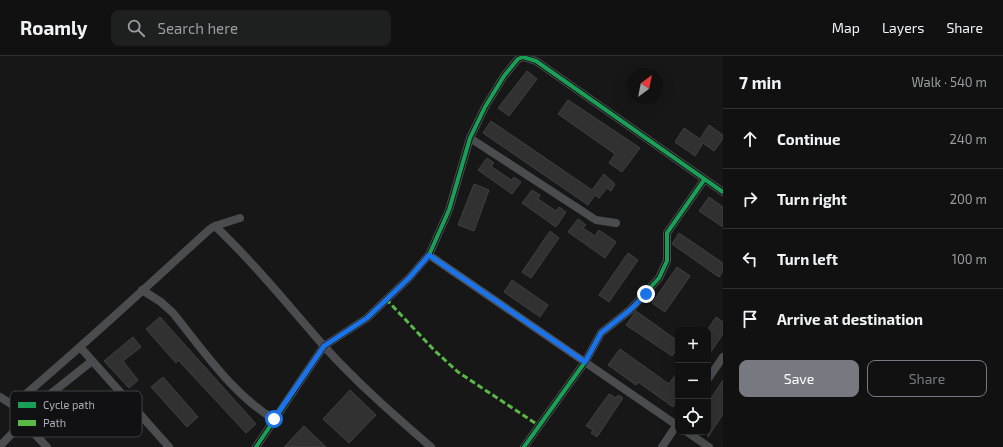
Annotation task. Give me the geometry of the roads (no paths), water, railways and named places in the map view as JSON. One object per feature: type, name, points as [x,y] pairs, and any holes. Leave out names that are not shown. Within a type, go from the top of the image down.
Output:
[{"type":"street","points":[[256,447],[324,346],[367,318],[409,278],[429,255],[452,203],[470,138],[485,107],[504,76],[518,59],[523,57],[536,61],[723,192]]},
{"type":"street","points":[[470,138],[596,220],[616,223]]},
{"type":"street","points":[[524,447],[585,362],[601,333],[630,310],[662,274],[668,256],[667,233],[704,180]]},
{"type":"street","points":[[29,391],[215,226],[240,218]]},
{"type":"street","points":[[215,226],[273,287],[324,346],[385,408],[431,447]]},
{"type":"street","points":[[429,255],[675,423]]},
{"type":"street","points":[[142,290],[162,302],[252,405],[274,419]]},
{"type":"street","points":[[80,347],[119,391]]},
{"type":"street","points":[[711,375],[723,357]]},
{"type":"street","points":[[54,391],[92,361]]},
{"type":"street","points":[[0,397],[10,402]]},
{"type":"street","points":[[142,417],[169,447]]},
{"type":"street","points":[[662,447],[675,429]]},
{"type":"street","points":[[691,435],[709,447]]},
{"type":"street","points":[[0,446],[10,436]]},
{"type":"street","points":[[37,437],[47,447]]}]
